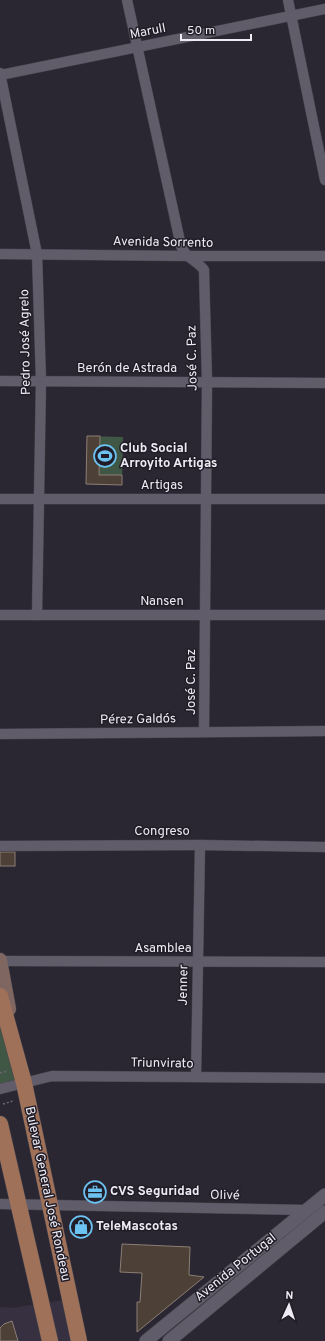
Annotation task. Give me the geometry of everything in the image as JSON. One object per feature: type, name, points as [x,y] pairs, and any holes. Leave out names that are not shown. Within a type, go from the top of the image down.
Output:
[{"type":"main road","name":"Bulevar General José Rondeau","points":[[0,961],[15,1046]]},
{"type":"main road","name":"Bulevar General José Rondeau","points":[[0,996],[24,1083],[79,1341]]},
{"type":"main road","points":[[0,1124],[20,1205],[50,1341]]},
{"type":"street","name":"José C. Paz","points":[[127,0],[136,47],[181,246],[187,256],[198,262],[204,270],[207,382],[204,732]]},
{"type":"street","points":[[288,0],[325,180]]},
{"type":"street","name":"Marull","points":[[0,74],[325,9]]},
{"type":"street","name":"Pedro José Agrelo","points":[[0,74],[37,254],[41,381],[38,499],[38,615]]},
{"type":"street","name":"Avenida Sorrento","points":[[0,254],[325,256]]},
{"type":"street","name":"Berón de Astrada","points":[[0,381],[325,383]]},
{"type":"street","name":"Artigas","points":[[0,499],[325,499]]},
{"type":"street","name":"Nansen","points":[[0,615],[325,615]]},
{"type":"street","name":"Pérez Galdós","points":[[0,734],[325,731]]},
{"type":"street","name":"Jenner","points":[[196,1077],[200,845]]},
{"type":"street","name":"Congreso","points":[[0,846],[325,846]]},
{"type":"street","name":"Asamblea","points":[[0,961],[325,962]]},
{"type":"street","name":"Triunvirato","points":[[0,1089],[52,1076],[325,1078]]},
{"type":"street","name":"Avenida Portugal","points":[[146,1341],[325,1195]]},
{"type":"street","name":"Olivé","points":[[0,1204],[306,1210]]},
{"type":"street","name":"Avenida Portugal","points":[[169,1341],[325,1212]]},
{"type":"path","points":[[0,1072],[10,1070]]},
{"type":"path","points":[[3,1104],[12,1101]]},
{"type":"shaded area","points":[[70,1299],[82,1341],[0,1341],[0,1307],[12,1308]]},
{"type":"green space","name":"Club Social Arroyito Artigas","points":[[87,436],[123,437],[122,485],[86,484]]},
{"type":"green space","points":[[0,960],[24,1083],[0,1089]]},
{"type":"building","points":[[87,436],[100,436],[99,475],[122,475],[122,485],[86,484]]},
{"type":"building","points":[[0,852],[15,852],[15,866],[0,866]]},
{"type":"building","points":[[122,1244],[190,1247],[189,1275],[204,1277],[137,1332],[137,1302],[140,1302],[142,1273],[120,1272]]},
{"type":"building","points":[[12,1321],[18,1341],[0,1341],[0,1328],[4,1324]]},
{"type":"place","name":"Club Social Arroyito Artigas","points":[[105,456]]},
{"type":"place","name":"CVS Seguridad","points":[[95,1192]]},
{"type":"place","name":"TeleMascotas","points":[[81,1227]]}]
